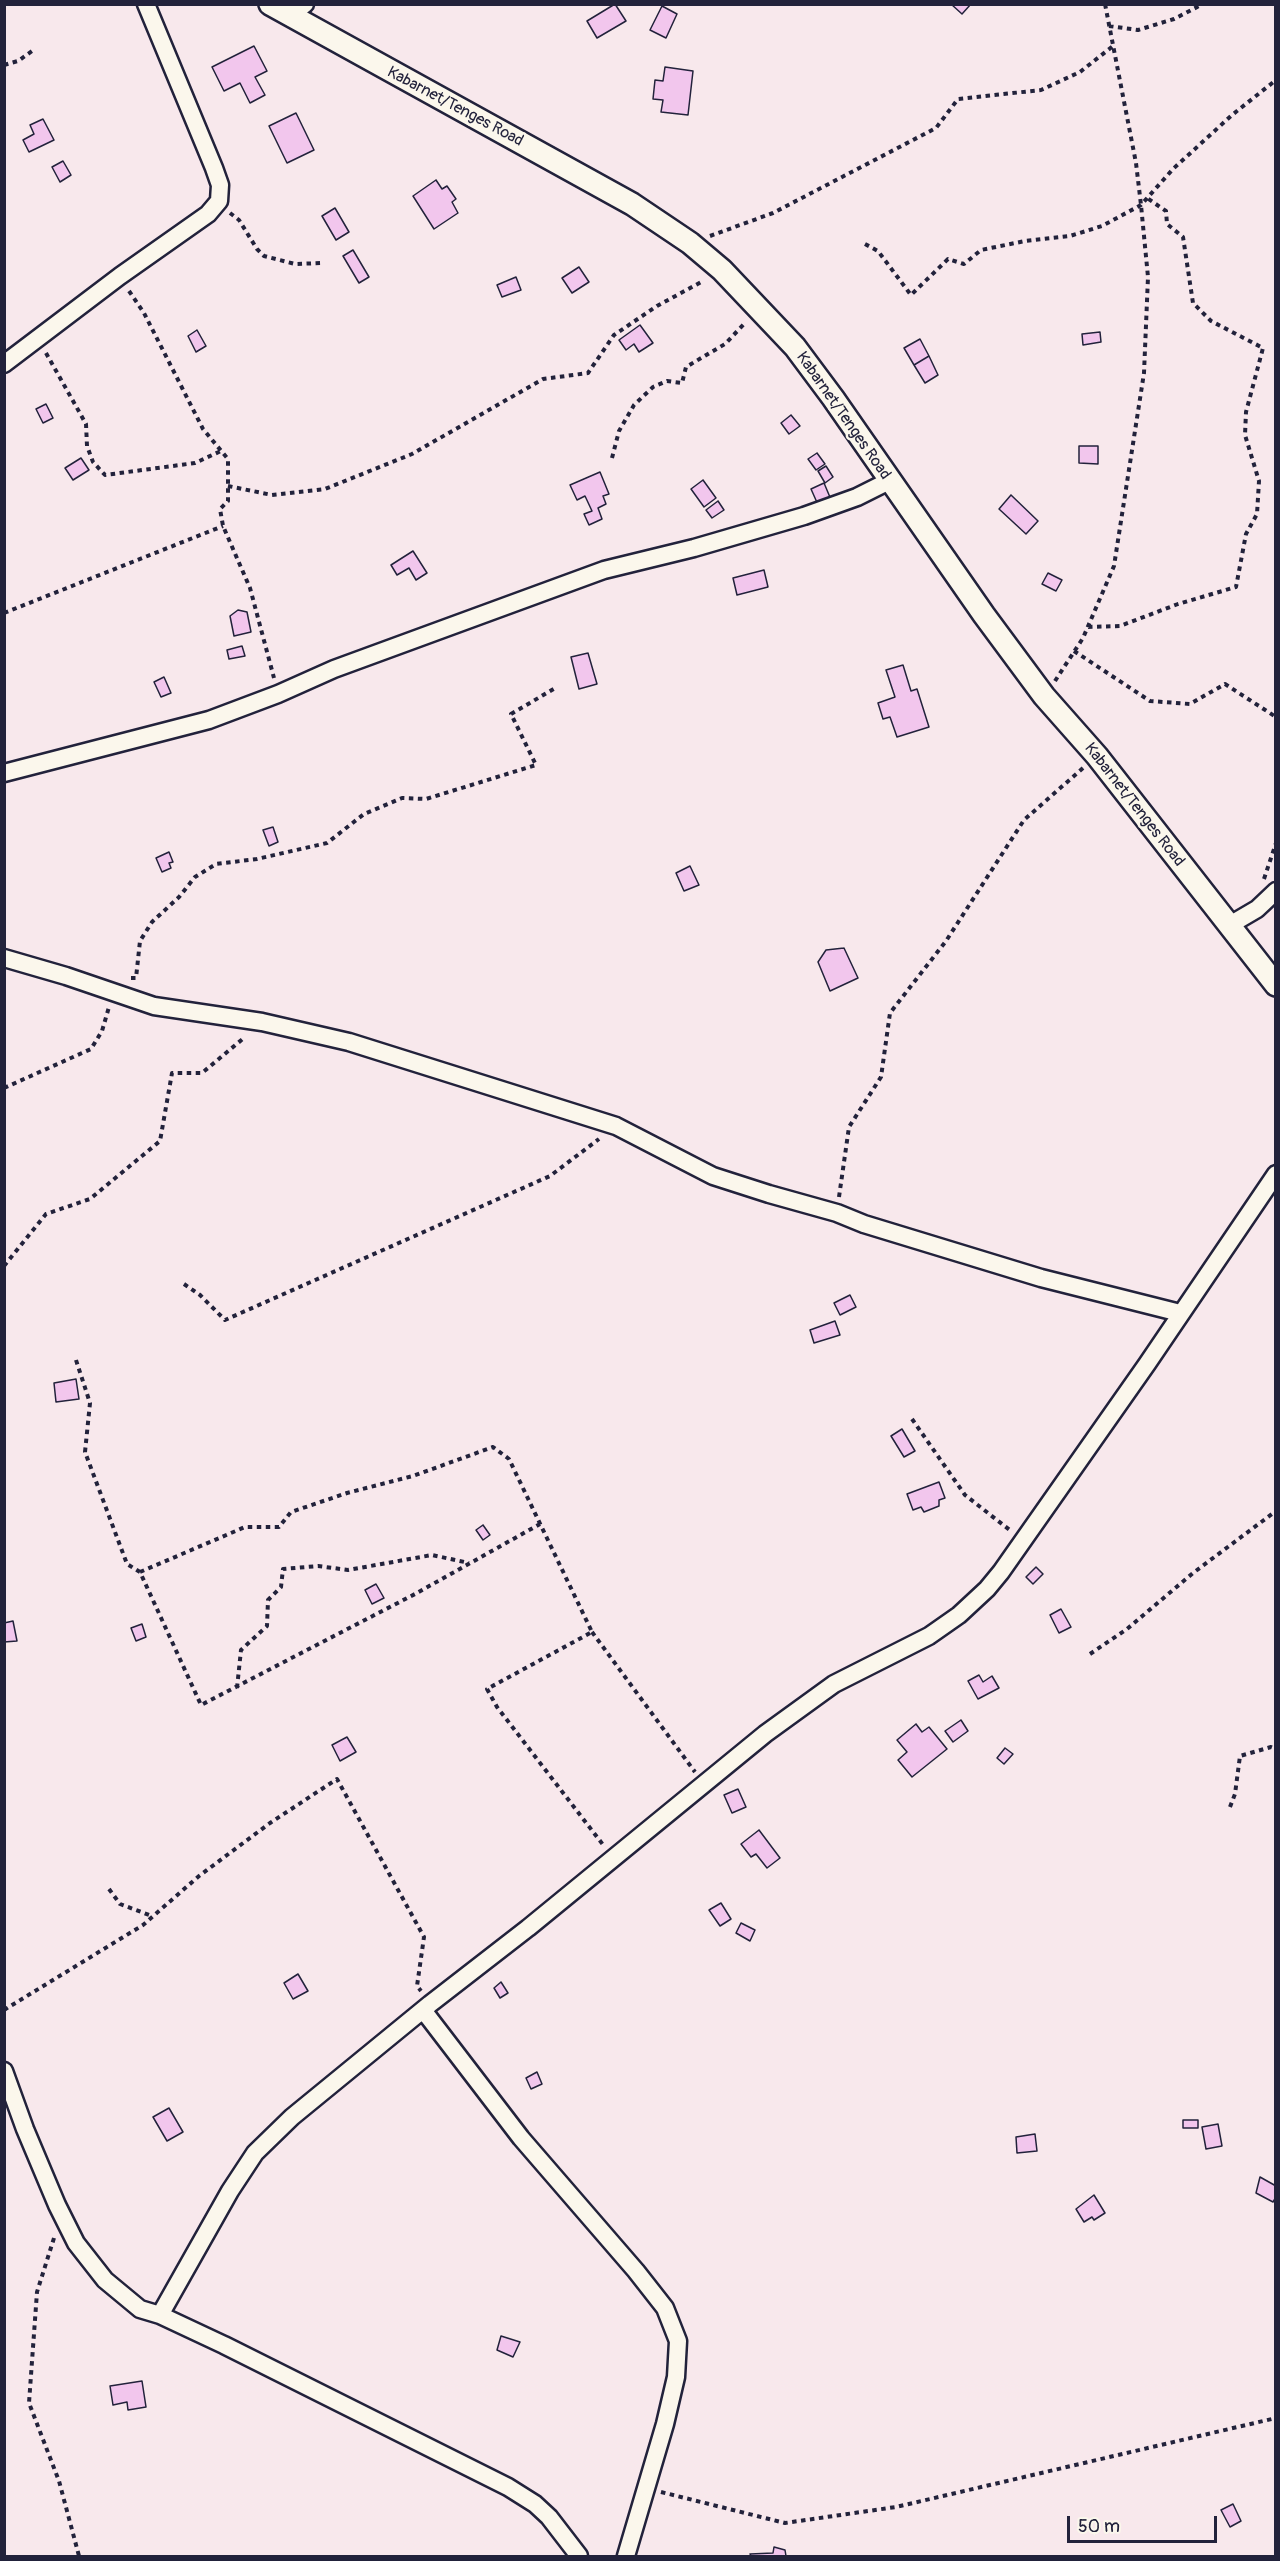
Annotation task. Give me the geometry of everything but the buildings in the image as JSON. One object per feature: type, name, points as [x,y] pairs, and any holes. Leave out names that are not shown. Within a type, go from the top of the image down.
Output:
[{"type":"street","points":[[4,364],[120,276],[208,214],[219,201],[220,185],[146,4]]},
{"type":"street","name":"Kabarnet/Tenges Road","points":[[270,4],[297,10],[632,204],[690,243],[722,270],[808,364],[1044,696],[1097,756],[1275,985]]},
{"type":"street","points":[[4,773],[209,720],[278,694],[334,669],[604,570],[694,548],[804,516],[858,497],[889,481]]},
{"type":"street","points":[[1228,926],[1257,909],[1275,891]]},
{"type":"street","points":[[4,958],[154,1006],[262,1023],[350,1042],[616,1126],[713,1176],[1041,1278],[1180,1313]]},
{"type":"street","points":[[160,2315],[230,2190],[255,2152],[300,2110],[765,1734],[834,1684],[929,1636],[959,1615],[987,1589],[1023,1541],[1275,1174]]},
{"type":"street","points":[[427,2007],[521,2138],[665,2308],[678,2341],[676,2377],[648,2488],[626,2556]]},
{"type":"street","points":[[4,2071],[25,2129],[61,2214],[76,2243],[105,2280],[140,2309],[160,2315],[508,2487],[542,2511],[579,2556]]},
{"type":"path","points":[[1044,696],[1088,627],[1114,566],[1144,373],[1148,277],[1141,205],[1136,163],[1105,4]]},
{"type":"path","points":[[1109,26],[1138,30],[1174,18],[1203,4]]},
{"type":"path","points":[[690,243],[773,213],[936,128],[958,99],[1041,90],[1080,72],[1113,46]]},
{"type":"path","points":[[4,65],[18,61],[35,49]]},
{"type":"path","points":[[865,244],[878,251],[911,295],[948,259],[964,264],[981,250],[1025,240],[1070,236],[1102,226],[1141,205],[1173,169],[1232,115],[1275,80]]},
{"type":"path","points":[[1088,627],[1120,626],[1178,604],[1236,586],[1246,534],[1257,513],[1259,481],[1245,435],[1246,412],[1263,348],[1211,321],[1193,303],[1183,237],[1167,224],[1166,211],[1147,198]]},
{"type":"path","points":[[232,202],[229,212],[239,220],[264,256],[295,264],[321,263]]},
{"type":"path","points":[[228,486],[272,495],[325,489],[412,454],[543,379],[588,373],[614,335],[657,306],[722,270]]},
{"type":"path","points":[[120,276],[149,322],[203,429],[228,459],[228,501],[220,509],[223,526],[250,588],[278,694]]},
{"type":"path","points":[[612,458],[619,431],[634,405],[653,387],[667,381],[682,383],[686,367],[725,344],[759,308]]},
{"type":"path","points":[[38,339],[86,424],[87,446],[93,462],[105,475],[195,463],[221,451]]},
{"type":"path","points":[[4,613],[223,526]]},
{"type":"path","points":[[1074,651],[1150,701],[1190,704],[1225,684],[1275,717]]},
{"type":"path","points":[[4,1088],[91,1049],[102,1030],[114,992],[122,978],[136,978],[140,941],[152,922],[179,897],[195,877],[216,864],[257,859],[327,843],[364,814],[402,798],[426,799],[536,765],[511,714],[557,687]]},
{"type":"path","points":[[837,1213],[849,1127],[881,1077],[890,1013],[946,941],[1024,820],[1097,756]]},
{"type":"path","points":[[4,1266],[46,1214],[90,1199],[160,1141],[172,1073],[202,1073],[262,1023]]},
{"type":"path","points":[[184,1284],[200,1295],[225,1320],[550,1176],[616,1126]]},
{"type":"path","points":[[76,1360],[90,1403],[85,1452],[127,1564],[140,1572],[201,1705],[415,1594],[540,1524]]},
{"type":"path","points":[[912,1419],[965,1495],[1023,1541]]},
{"type":"path","points":[[140,1572],[245,1527],[279,1527],[291,1512],[347,1493],[413,1476],[493,1447],[509,1459],[592,1632],[704,1784]]},
{"type":"path","points":[[1090,1654],[1127,1629],[1193,1573],[1275,1511]]},
{"type":"path","points":[[237,1688],[241,1650],[267,1626],[268,1599],[281,1587],[283,1569],[318,1566],[348,1570],[432,1555],[470,1563]]},
{"type":"path","points":[[592,1632],[487,1689],[517,1734],[614,1858]]},
{"type":"path","points":[[1230,1807],[1235,1794],[1240,1756],[1271,1747],[1275,1749]]},
{"type":"path","points":[[4,2010],[88,1960],[153,1916],[200,1876],[270,1823],[337,1779],[424,1937],[417,1986],[427,2007]]},
{"type":"path","points":[[109,1889],[120,1904],[153,1916]]},
{"type":"path","points":[[61,2214],[37,2292],[29,2403],[59,2481],[79,2556]]},
{"type":"path","points":[[648,2488],[785,2523],[896,2507],[1275,2418]]}]
